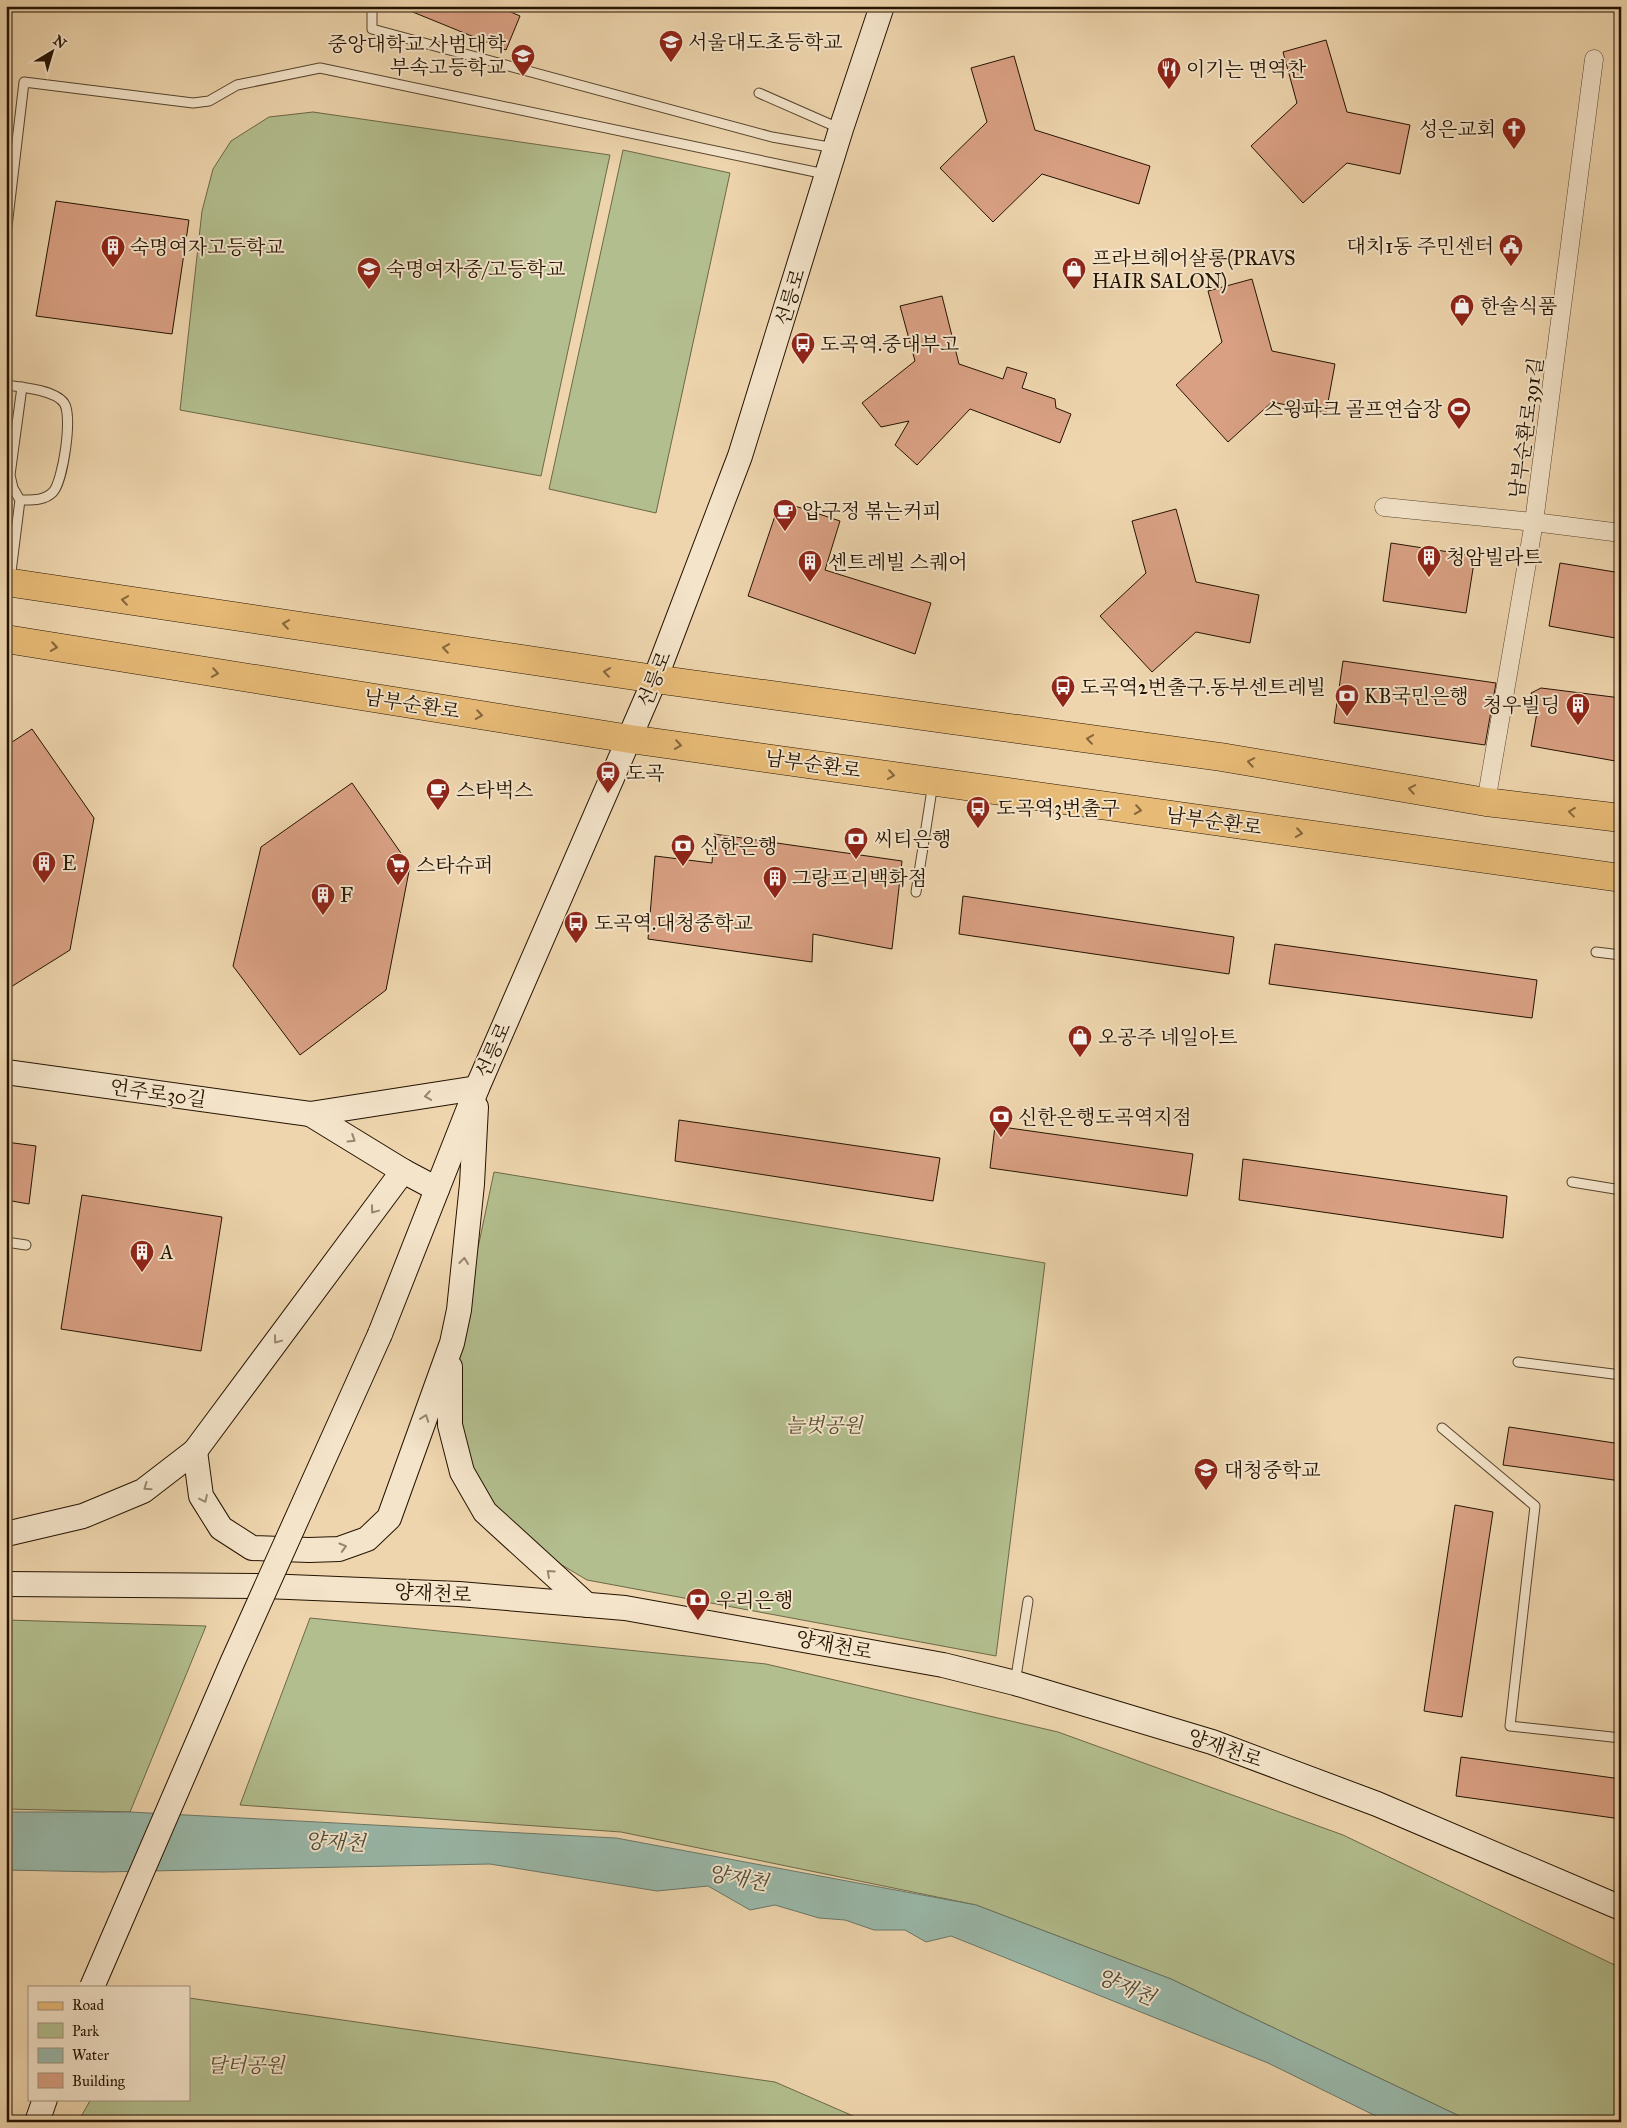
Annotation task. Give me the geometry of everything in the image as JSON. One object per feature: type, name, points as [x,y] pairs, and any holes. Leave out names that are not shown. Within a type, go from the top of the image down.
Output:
[{"type":"main road","points":[[8,583],[655,679],[1220,757],[1486,802],[1621,818]]},
{"type":"main road","name":"남부순환로","points":[[6,639],[630,739],[1621,878]]},
{"type":"street","name":"선릉로","points":[[92,1986],[232,1664],[380,1334],[477,1088],[655,679],[740,456],[838,139],[882,6]]},
{"type":"street","name":"남부순환로391길","points":[[1486,802],[1534,522],[1594,59]]},
{"type":"street","points":[[1384,507],[1621,533]]},
{"type":"street","name":"언주로30길","points":[[6,1072],[310,1114]]},
{"type":"street","points":[[194,1451],[201,1496],[221,1528],[252,1548],[339,1549],[367,1539],[389,1518],[452,1343],[459,1310],[472,1184],[477,1088],[310,1114]]},
{"type":"street","points":[[310,1114],[403,1171],[437,1189]]},
{"type":"street","points":[[6,1534],[83,1516],[142,1491],[194,1451],[403,1171]]},
{"type":"street","points":[[452,1343],[449,1385],[450,1425],[462,1472],[485,1512],[586,1605]]},
{"type":"street","name":"양재천로","points":[[6,1584],[265,1586],[459,1594],[625,1608],[943,1665],[1015,1683],[1212,1742],[1377,1804],[1621,1908]]},
{"type":"lane","points":[[372,6],[372,29],[772,137],[838,139]]},
{"type":"lane","points":[[6,235],[24,82],[193,103],[209,102],[237,85],[320,68],[828,175]]},
{"type":"lane","points":[[759,93],[838,139]]},
{"type":"lane","points":[[6,385],[51,394],[64,403],[69,417],[60,480],[52,492],[41,499],[20,500]]},
{"type":"lane","points":[[8,583],[20,500],[13,488],[10,475],[22,387]]},
{"type":"lane","points":[[916,892],[933,781]]},
{"type":"lane","points":[[1596,952],[1621,955]]},
{"type":"lane","points":[[1572,1182],[1621,1190]]},
{"type":"lane","points":[[6,1242],[26,1245]]},
{"type":"lane","points":[[1518,1362],[1621,1375]]},
{"type":"lane","points":[[1442,1428],[1535,1506],[1510,1726],[1621,1738]]},
{"type":"lane","points":[[1015,1683],[1028,1601]]},
{"type":"green space","points":[[313,112],[610,155],[541,476],[180,410],[202,211],[213,169],[231,141],[269,117]]},
{"type":"green space","points":[[623,150],[730,173],[656,513],[549,489]]},
{"type":"green space","name":"늘벗공원","points":[[494,1172],[1045,1263],[996,1656],[587,1580],[530,1546],[475,1494],[446,1399]]},
{"type":"green space","points":[[310,1618],[766,1664],[1058,1732],[1343,1835],[1621,1968],[1621,2122],[1472,2122],[1171,1979],[976,1905],[621,1832],[240,1805]]},
{"type":"green space","points":[[6,1620],[206,1626],[130,1812],[6,1809]]},
{"type":"green space","name":"달터공원","points":[[190,1998],[775,2082],[867,2122],[78,2122],[90,2100],[190,2100]]},
{"type":"water","name":"양재천","points":[[6,1812],[130,1812],[616,1838],[976,1905],[1171,1979],[1472,2122],[1388,2122],[1268,2063],[951,1936],[926,1942],[905,1930],[874,1930],[845,1920],[819,1918],[775,1905],[750,1910],[708,1886],[657,1891],[490,1864],[102,1872],[6,1870]]},
{"type":"building","points":[[398,6],[497,6],[520,16],[506,50]]},
{"type":"building","points":[[1326,40],[1347,112],[1410,125],[1400,174],[1347,163],[1303,203],[1251,146],[1297,103],[1283,52]]},
{"type":"building","points":[[1014,56],[1035,130],[1150,166],[1139,204],[1042,174],[993,222],[940,168],[987,122],[971,68]]},
{"type":"building","name":"숙명여자고등학교","points":[[56,201],[189,220],[172,334],[36,316]]},
{"type":"building","points":[[1252,279],[1272,351],[1335,364],[1326,413],[1272,402],[1228,442],[1176,385],[1222,342],[1208,291]]},
{"type":"building","points":[[942,296],[959,364],[1003,379],[1007,367],[1027,373],[1022,388],[1055,399],[1056,408],[1071,414],[1060,443],[970,409],[917,465],[895,445],[909,421],[881,427],[862,403],[915,361],[900,306]]},
{"type":"building","name":"센트레빌 스퀘어","points":[[780,501],[840,521],[825,570],[931,603],[915,654],[748,596]]},
{"type":"building","points":[[1176,509],[1196,582],[1259,595],[1250,643],[1196,632],[1152,672],[1100,616],[1146,573],[1132,521]]},
{"type":"building","name":"청암빌라트","points":[[1391,543],[1475,556],[1466,613],[1383,601]]},
{"type":"building","points":[[1560,563],[1621,573],[1621,639],[1549,626]]},
{"type":"building","points":[[1343,661],[1496,683],[1485,745],[1334,723]]},
{"type":"building","name":"청우빌딩","points":[[1541,688],[1621,698],[1621,762],[1531,746],[1538,707],[1531,693]]},
{"type":"building","name":"E","points":[[32,729],[94,818],[70,950],[6,990],[6,746]]},
{"type":"building","name":"F","points":[[352,783],[410,866],[386,990],[300,1055],[233,966],[261,847]]},
{"type":"building","name":"그랑프리백화점","points":[[714,834],[902,861],[892,949],[813,934],[812,962],[648,939],[655,856],[712,863]]},
{"type":"building","points":[[963,896],[1234,937],[1229,974],[959,934]]},
{"type":"building","points":[[1275,944],[1537,980],[1532,1018],[1269,984]]},
{"type":"building","points":[[679,1120],[940,1158],[933,1201],[675,1161]]},
{"type":"building","points":[[995,1126],[1193,1154],[1187,1196],[990,1168]]},
{"type":"building","points":[[6,1142],[36,1146],[29,1204],[6,1200]]},
{"type":"building","points":[[1243,1159],[1507,1196],[1503,1238],[1239,1200]]},
{"type":"building","name":"A","points":[[82,1195],[222,1217],[201,1351],[61,1329]]},
{"type":"building","points":[[1509,1427],[1621,1444],[1621,1481],[1503,1465]]},
{"type":"building","points":[[1455,1505],[1493,1512],[1462,1717],[1424,1711]]},
{"type":"building","points":[[1461,1757],[1621,1779],[1621,1819],[1456,1796]]},
{"type":"place","name":"서울대도초등학교","points":[[671,63]]},
{"type":"place","name":"중앙대학교 사범대학 부속고등학교","points":[[523,77]]},
{"type":"place","name":"이기는 면역찬","points":[[1169,90]]},
{"type":"place","name":"성은교회","points":[[1514,150]]},
{"type":"place","name":"대치1동 주민센터","points":[[1511,267]]},
{"type":"place","name":"숙명여자고등학교","points":[[113,268]]},
{"type":"place","name":"숙명여자중/고등학교","points":[[369,290]]},
{"type":"place","name":"프라브헤어살롱(PRAVS HAIR SALON)","points":[[1074,290]]},
{"type":"place","name":"한솔식품","points":[[1462,327]]},
{"type":"place","name":"도곡역.중대부고","points":[[803,365]]},
{"type":"place","name":"스윙파크 골프연습장","points":[[1459,430]]},
{"type":"place","name":"압구정 볶는커피","points":[[785,532]]},
{"type":"place","name":"청암빌라트","points":[[1429,578]]},
{"type":"place","name":"센트레빌 스퀘어","points":[[810,583]]},
{"type":"place","name":"도곡역2번출구.동부센트레빌","points":[[1063,708]]},
{"type":"place","name":"KB국민은행","points":[[1347,717]]},
{"type":"place","name":"청우빌딩","points":[[1578,726]]},
{"type":"place","name":"도곡","points":[[608,794]]},
{"type":"place","name":"스타벅스","points":[[438,811]]},
{"type":"place","name":"도곡역3번출구","points":[[978,829]]},
{"type":"place","name":"씨티은행","points":[[856,860]]},
{"type":"place","name":"신한은행","points":[[683,867]]},
{"type":"place","name":"E","points":[[44,884]]},
{"type":"place","name":"스타슈퍼","points":[[398,886]]},
{"type":"place","name":"그랑프리백화점","points":[[775,899]]},
{"type":"place","name":"F","points":[[323,916]]},
{"type":"place","name":"도곡역.대청중학교","points":[[576,944]]},
{"type":"place","name":"오공주 네일아트","points":[[1080,1058]]},
{"type":"place","name":"신한은행도곡역지점","points":[[1001,1138]]},
{"type":"place","name":"A","points":[[142,1273]]},
{"type":"place","name":"대청중학교","points":[[1206,1491]]},
{"type":"place","name":"우리은행","points":[[698,1621]]}]
